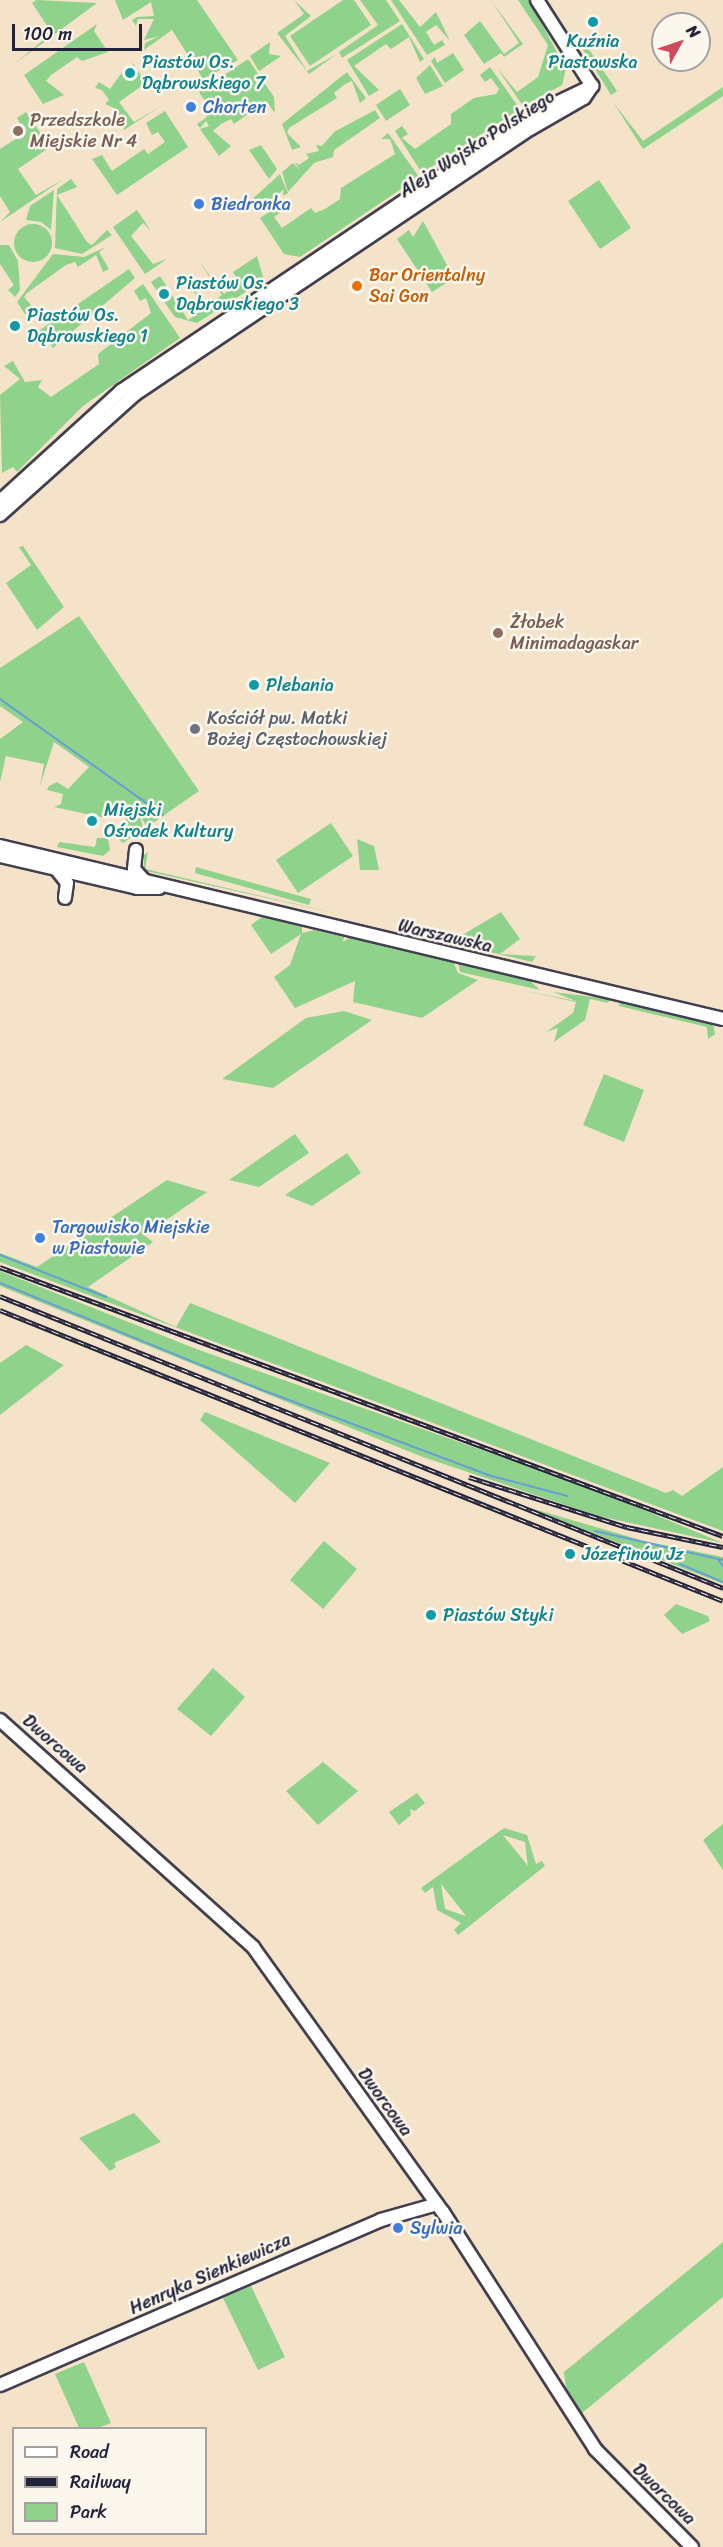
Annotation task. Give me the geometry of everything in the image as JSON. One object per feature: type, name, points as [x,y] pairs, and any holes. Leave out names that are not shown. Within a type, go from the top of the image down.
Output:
[{"type":"street","points":[[537,0],[592,86]]},
{"type":"street","name":"Aleja Wojska Polskiego","points":[[0,501],[121,391],[531,115],[592,86]]},
{"type":"street","name":"Aleja Wojska Polskiego","points":[[0,515],[134,395],[530,129],[584,98],[592,86]]},
{"type":"street","name":"Warszawska","points":[[0,846],[143,879],[159,888],[723,1019]]},
{"type":"street","points":[[136,850],[134,869],[143,879]]},
{"type":"street","name":"Warszawska","points":[[0,856],[146,890],[159,888]]},
{"type":"street","points":[[57,870],[67,883],[65,898]]},
{"type":"street","name":"Dworcowa","points":[[0,1720],[246,1939],[437,2204],[595,2449],[692,2547]]},
{"type":"street","name":"Henryka Sienkiewicza","points":[[0,2385],[381,2220],[437,2204]]},
{"type":"green space","points":[[36,0],[97,3],[13,65],[52,33],[32,3]]},
{"type":"green space","points":[[115,0],[197,0],[238,60],[203,79],[172,30],[144,50],[145,43],[160,36],[144,40],[154,19],[138,19],[136,26],[132,20],[137,17],[154,16],[151,2],[123,20]]},
{"type":"green space","points":[[294,0],[311,16],[285,36],[307,71],[337,54],[309,74],[277,33],[304,14]]},
{"type":"green space","points":[[343,0],[354,0],[371,25],[310,66],[290,36]]},
{"type":"green space","points":[[360,0],[386,0],[400,21],[342,58],[339,52],[378,25]]},
{"type":"green space","points":[[391,0],[399,0],[420,27],[436,12],[450,41],[436,25],[426,32],[434,45],[442,40],[445,45],[427,55]]},
{"type":"green space","points":[[491,0],[523,44],[504,57],[501,53],[484,64],[464,35],[480,21],[504,54],[519,43]]},
{"type":"green space","points":[[518,0],[529,0],[566,69],[562,85],[523,106],[497,68],[517,92],[538,77],[548,45]]},
{"type":"green space","points":[[97,24],[94,31],[108,52],[82,61],[77,57],[51,75],[46,81],[64,95],[43,104],[24,75]]},
{"type":"green space","points":[[402,24],[424,59],[420,62],[409,37],[391,49],[386,44],[354,66],[379,90],[369,96],[347,60]]},
{"type":"green space","points":[[270,42],[269,54],[281,56],[259,71],[250,56]]},
{"type":"green space","points":[[586,45],[617,91],[611,95],[582,48]]},
{"type":"green space","points":[[453,53],[464,70],[445,83],[431,61],[435,57],[437,63]]},
{"type":"green space","points":[[248,59],[274,97],[275,113],[266,101],[234,124],[231,119],[221,124],[213,131],[231,146],[219,156],[200,129],[209,126],[206,121],[200,128],[197,124],[207,117],[204,111],[209,107],[199,92]]},
{"type":"green space","points":[[132,62],[146,83],[119,102],[134,122],[161,106],[124,130],[114,108],[105,104],[109,100],[102,90],[95,88],[99,82],[110,89],[123,71],[129,79],[135,75]]},
{"type":"green space","points":[[430,65],[443,86],[425,94],[416,78]]},
{"type":"green space","points":[[490,67],[520,109],[422,173],[395,131],[402,126],[408,134],[402,138],[415,149],[451,124],[451,114],[474,98],[496,94],[499,89],[491,78],[485,82],[480,75]]},
{"type":"green space","points":[[347,72],[366,98],[360,103],[352,81],[345,84],[334,93],[337,98],[289,128],[287,133],[301,147],[292,150],[282,124]]},
{"type":"green space","points":[[723,87],[723,96],[643,149],[613,102],[643,141]]},
{"type":"green space","points":[[400,89],[410,105],[386,121],[376,105]]},
{"type":"green space","points":[[375,110],[380,118],[334,150],[333,157],[314,163],[288,192],[282,172],[293,163],[299,169],[295,162],[299,165],[309,158],[306,154],[319,151],[316,145],[322,146],[334,132]]},
{"type":"green space","points":[[165,111],[188,147],[117,195],[92,159],[102,155],[112,171],[144,149],[148,154],[165,142],[158,132],[152,135],[146,123]]},
{"type":"green space","name":"Przedszkole Miejskie Nr 4","points":[[26,112],[50,147],[18,169],[36,195],[64,179],[0,222],[10,212],[0,196],[0,149],[25,133],[17,118]]},
{"type":"green space","points":[[388,133],[419,177],[300,257],[284,254],[260,218],[277,207],[280,213],[274,217],[282,228],[311,208],[315,213],[325,209],[340,199],[341,188],[395,154],[390,139],[381,139]]},
{"type":"green space","points":[[261,145],[277,169],[269,179],[249,150]]},
{"type":"green space","points":[[280,174],[288,193],[283,196],[284,189],[257,213],[249,202]]},
{"type":"green space","points":[[71,179],[77,187],[57,195],[87,242],[92,245],[107,230],[112,235],[82,254],[55,248],[57,189]]},
{"type":"green space","points":[[599,180],[631,228],[600,249],[568,201]]},
{"type":"green space","points":[[54,190],[51,230],[41,222],[26,220],[30,206]]},
{"type":"green space","points":[[137,210],[151,231],[143,223],[131,236],[153,264],[167,259],[145,274],[113,227]]},
{"type":"green space","points":[[423,221],[454,278],[432,292],[397,239],[409,230],[413,237]]},
{"type":"green space","points":[[33,224],[47,229],[52,243],[47,257],[33,262],[19,257],[14,243],[19,229]]},
{"type":"green space","points":[[0,245],[9,245],[18,261],[20,290],[15,297],[8,290],[14,285],[0,264]]},
{"type":"green space","points":[[106,247],[99,252],[109,269],[103,272],[96,255],[78,267],[75,262],[66,265],[27,293],[24,297],[39,314],[25,314],[17,302],[53,254],[84,257]]},
{"type":"green space","points":[[257,256],[264,280],[197,323],[175,317],[162,299],[167,295],[159,294],[151,282],[160,276],[188,320],[205,308],[180,272],[207,306],[222,295],[198,260],[224,294],[239,282],[233,272]]},
{"type":"green space","points":[[129,269],[135,278],[53,348],[40,330]]},
{"type":"green space","points":[[143,284],[180,338],[83,406],[17,472],[13,467],[2,473],[0,395],[20,379],[4,366],[13,361],[25,382],[42,380],[38,387],[51,397],[99,364],[98,354],[151,313],[146,298],[140,301],[134,291]]},
{"type":"green space","points":[[23,546],[64,607],[37,630],[6,583],[31,565],[19,547]]},
{"type":"green space","points":[[79,616],[199,791],[147,827],[140,816],[143,829],[123,843],[114,835],[129,824],[118,809],[105,818],[54,807],[61,804],[63,794],[47,790],[49,786],[57,782],[68,789],[89,767],[54,742],[40,786],[44,764],[6,756],[0,782],[0,739],[23,722],[0,706],[0,668]]},
{"type":"green space","points":[[331,823],[353,856],[298,893],[276,860]]},
{"type":"green space","points":[[97,838],[108,838],[110,850],[103,856],[57,847],[59,842],[95,847]]},
{"type":"green space","points":[[357,839],[374,846],[379,870],[360,870]]},
{"type":"green space","points":[[148,852],[145,869],[357,918],[146,871],[144,868],[144,855]]},
{"type":"green space","points":[[196,867],[311,899],[309,905],[195,873]]},
{"type":"green space","points":[[501,912],[520,939],[500,954],[536,956],[532,962],[456,944],[454,940]]},
{"type":"green space","points":[[262,917],[302,926],[302,933],[314,930],[344,937],[343,942],[350,937],[453,961],[458,973],[478,980],[422,1018],[353,1002],[355,981],[295,1008],[274,977],[290,965],[301,934],[271,954],[251,925]]},
{"type":"green space","points":[[458,962],[528,979],[540,990],[460,972]]},
{"type":"green space","points":[[521,990],[576,1001],[553,992],[610,999],[608,1003],[590,999],[585,1020],[554,1042],[558,1028],[546,1032],[573,1013],[576,1002]]},
{"type":"green space","points":[[621,1000],[713,1023],[715,1034],[708,1039],[707,1027],[619,1006]]},
{"type":"green space","points":[[344,1011],[372,1020],[273,1088],[222,1079],[306,1018]]},
{"type":"green space","points":[[604,1074],[644,1090],[624,1142],[583,1125]]},
{"type":"green space","points":[[295,1134],[309,1153],[259,1187],[229,1180]]},
{"type":"green space","points":[[347,1153],[361,1173],[312,1206],[285,1195]]},
{"type":"green space","points":[[167,1180],[207,1192],[144,1235],[153,1242],[88,1287],[176,1327],[190,1303],[666,1493],[673,1490],[682,1496],[723,1467],[723,1531],[0,1262],[0,1253],[37,1267]]},
{"type":"green space","points":[[0,1271],[199,1350],[603,1493],[723,1543],[598,1516],[420,1456],[0,1286]]},
{"type":"green space","points":[[26,1345],[64,1365],[0,1415],[0,1363]]},
{"type":"green space","points":[[205,1412],[330,1463],[295,1503],[200,1420]]},
{"type":"green space","points":[[527,1507],[644,1541],[723,1557],[723,1584]]},
{"type":"green space","points":[[324,1541],[357,1569],[323,1609],[290,1580]]},
{"type":"green space","points":[[676,1604],[708,1616],[710,1621],[682,1634],[664,1615]]},
{"type":"green space","points":[[213,1668],[245,1697],[211,1736],[177,1709]]},
{"type":"green space","points":[[323,1762],[358,1791],[318,1825],[286,1791]]},
{"type":"green space","points":[[417,1793],[425,1803],[415,1811],[410,1809],[411,1815],[399,1825],[389,1812]]},
{"type":"green space","points":[[723,1824],[723,1870],[703,1840]]},
{"type":"green space","points":[[504,1828],[527,1835],[536,1864],[542,1861],[545,1866],[458,1935],[454,1930],[461,1923],[437,1910],[433,1887],[425,1893],[421,1888]],"holes":[[[503,1835],[525,1842],[528,1866]],[[441,1884],[466,1916],[445,1909]]]},
{"type":"green space","points":[[134,2113],[161,2142],[114,2163],[116,2167],[110,2171],[79,2138]]},
{"type":"green space","points":[[723,2242],[723,2297],[582,2413],[566,2388],[564,2372]]},
{"type":"green space","points":[[251,2286],[285,2357],[258,2370],[223,2298]]},
{"type":"green space","points":[[84,2362],[111,2423],[101,2427],[79,2427],[55,2374]]},
{"type":"waterway","points":[[0,699],[163,815]]},
{"type":"waterway","points":[[0,1255],[106,1297]]},
{"type":"waterway","points":[[0,1283],[265,1391],[488,1475],[567,1496]]},
{"type":"waterway","points":[[595,1531],[723,1560]]},
{"type":"waterway","points":[[719,1561],[723,1566]]},
{"type":"waterway","points":[[680,1564],[723,1582]]},
{"type":"railway","points":[[0,1267],[723,1536]]},
{"type":"railway","points":[[0,1296],[723,1588]]},
{"type":"railway","points":[[0,1310],[723,1601]]},
{"type":"railway","points":[[469,1477],[627,1527],[723,1547]]},
{"type":"place","name":"Kuźnia Piastowska","points":[[593,22]]},
{"type":"place","name":"Piastów Os. Dąbrowskiego 7","points":[[130,73]]},
{"type":"place","name":"Chorten","points":[[191,107]]},
{"type":"place","name":"Przedszkole Miejskie Nr 4","points":[[18,131]]},
{"type":"place","name":"Biedronka","points":[[199,204]]},
{"type":"place","name":"Bar Orientalny Sai Gon","points":[[357,286]]},
{"type":"place","name":"Piastów Os. Dąbrowskiego 3","points":[[164,294]]},
{"type":"place","name":"Piastów Os. Dąbrowskiego 1","points":[[15,326]]},
{"type":"place","name":"Żłobek Minimadagaskar","points":[[498,633]]},
{"type":"place","name":"Plebania","points":[[254,685]]},
{"type":"place","name":"Kościół pw. Matki Bożej Częstochowskiej","points":[[195,729]]},
{"type":"place","name":"Miejski Ośrodek Kultury","points":[[92,821]]},
{"type":"place","name":"Targowisko Miejskie w Piastowie","points":[[40,1238]]},
{"type":"place","name":"Józefinów Jz","points":[[570,1554]]},
{"type":"place","name":"Piastów Styki","points":[[431,1615]]},
{"type":"place","name":"Sylwia","points":[[398,2228]]}]
